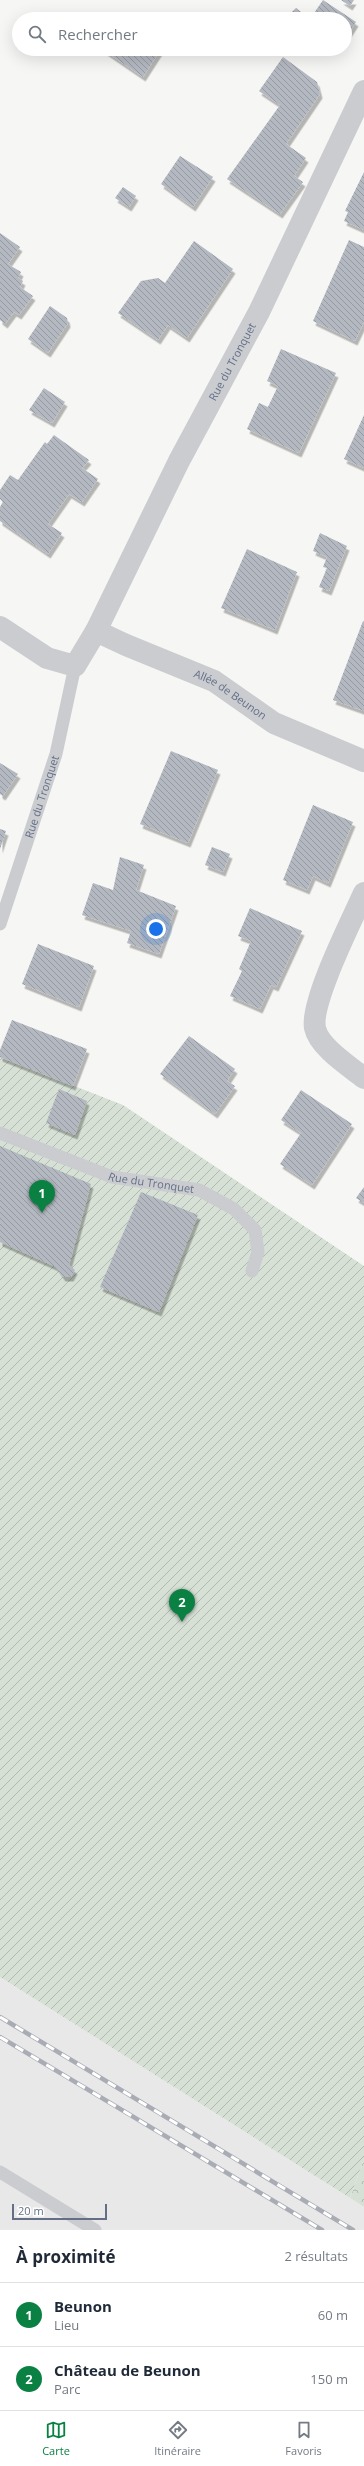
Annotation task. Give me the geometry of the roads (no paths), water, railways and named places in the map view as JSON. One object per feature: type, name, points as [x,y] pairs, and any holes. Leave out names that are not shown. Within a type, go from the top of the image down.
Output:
[{"type":"street","name":"Rue du Tronquet","points":[[75,666],[96,631],[179,461],[259,312],[361,104]]},
{"type":"street","points":[[0,627],[47,658],[75,666]]},
{"type":"street","name":"Allée de Beunon","points":[[96,631],[214,681],[274,723],[364,761]]},
{"type":"street","points":[[364,893],[320,992],[315,1028],[327,1049],[364,1078]]},
{"type":"lane","name":"Rue du Tronquet","points":[[0,924],[56,754],[75,666]]},
{"type":"lane","name":"Rue du Tronquet","points":[[0,1133],[112,1177],[199,1190],[234,1209],[255,1230],[258,1252],[252,1271]]},
{"type":"lane","points":[[0,2172],[95,2230]]},
{"type":"railway","points":[[0,2017],[353,2230]]},
{"type":"railway","points":[[0,2037],[322,2230]]},
{"type":"place","name":"Beunon","points":[[42,1213]]},
{"type":"place","name":"Château de Beunon","points":[[182,1622]]}]
